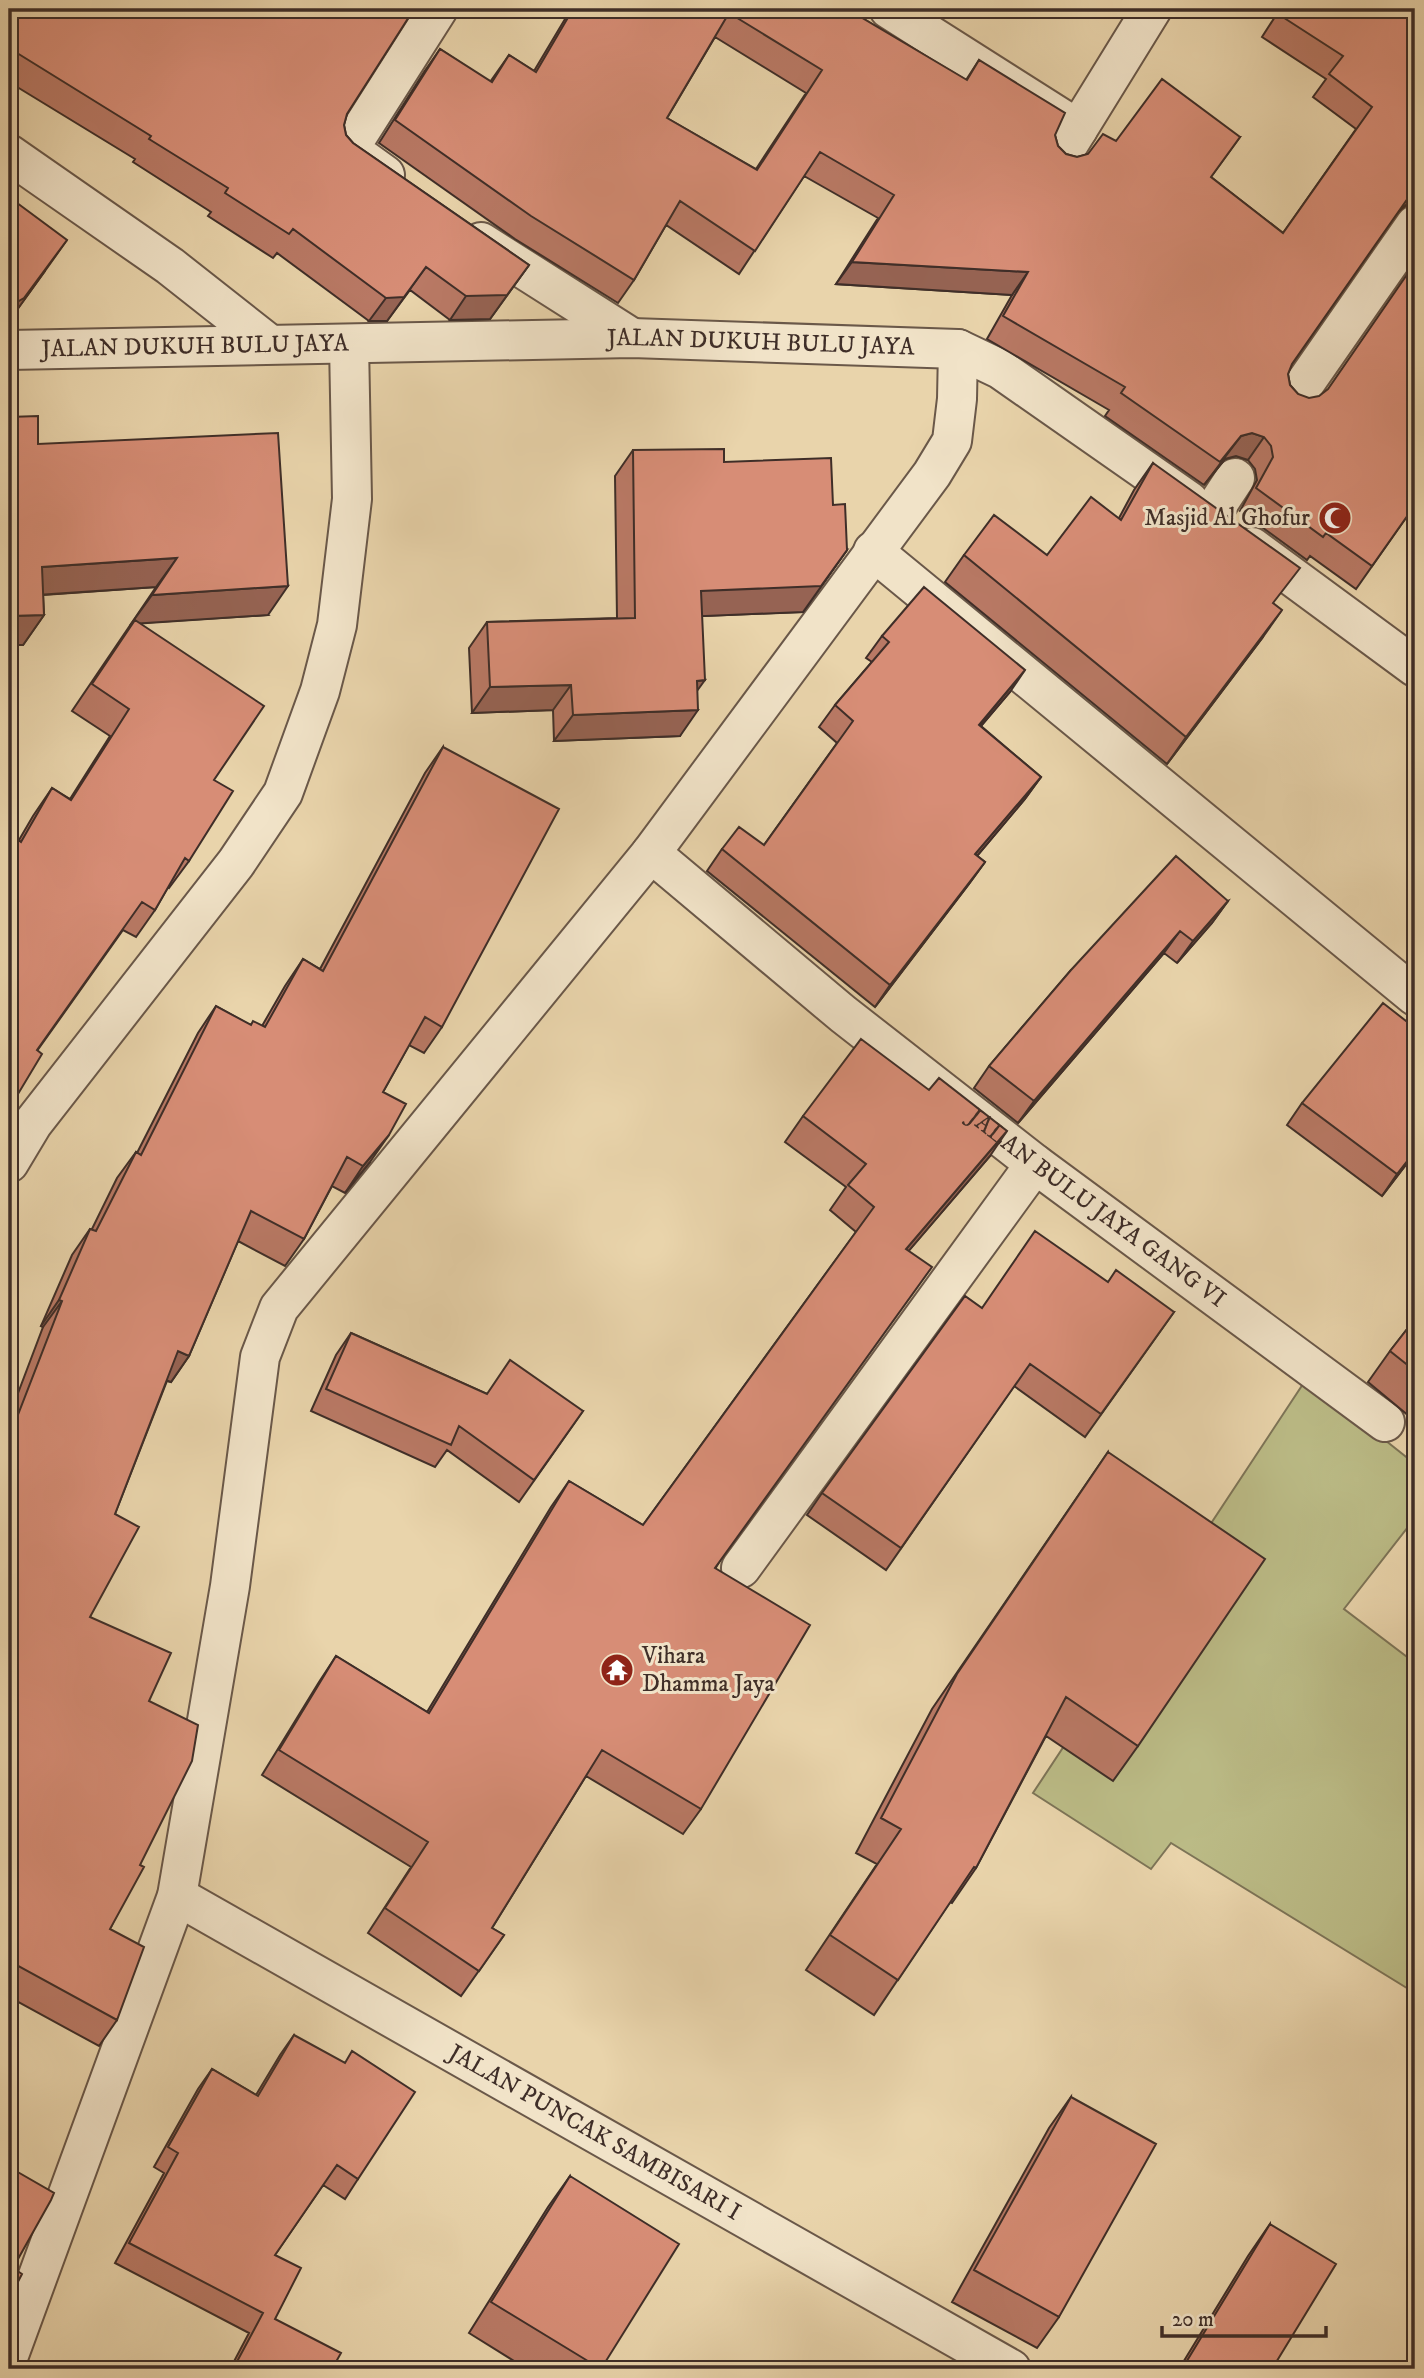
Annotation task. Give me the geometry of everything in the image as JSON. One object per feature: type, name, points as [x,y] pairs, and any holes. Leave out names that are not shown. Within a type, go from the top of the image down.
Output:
[{"type":"street","points":[[415,195],[349,149],[438,9]]},
{"type":"street","points":[[889,9],[1069,143],[1152,9]]},
{"type":"street","points":[[9,154],[170,266],[269,344]]},
{"type":"street","points":[[448,219],[632,338]]},
{"type":"street","points":[[1294,399],[1415,225]]},
{"type":"street","name":"JALAN DUKUH BULU JAYA","points":[[9,350],[632,338],[958,349],[1000,369],[1210,516],[1415,667]]},
{"type":"street","points":[[9,1163],[33,1123],[236,863],[283,793],[320,691],[337,625],[352,499],[349,344]]},
{"type":"street","points":[[9,2356],[177,1896],[230,1586],[265,1340],[279,1308],[651,853],[932,474],[952,441],[957,399],[958,349]]},
{"type":"street","points":[[1210,516],[1235,478]]},
{"type":"street","points":[[873,551],[1415,996]]},
{"type":"street","name":"JALAN BULU JAYA GANG VI","points":[[651,853],[843,1014],[1035,1164],[1385,1422]]},
{"type":"street","points":[[741,1568],[1035,1164]]},
{"type":"street","name":"JALAN PUNCAK SAMBISARI I","points":[[177,1896],[1011,2369]]},
{"type":"green space","points":[[1307,1378],[1415,1464],[1415,1518],[1344,1609],[1415,1663],[1415,1993],[1171,1843],[1151,1869],[1033,1793]]},
{"type":"building","points":[[9,9],[414,9],[347,114],[344,125],[346,135],[353,143],[529,265],[507,295],[466,296],[426,267],[404,297],[386,298],[293,229],[289,234],[225,193],[228,188],[149,139],[151,136],[9,48]]},
{"type":"building","points":[[573,9],[847,9],[967,80],[979,60],[1065,113],[1055,135],[1058,146],[1066,154],[1077,157],[1088,154],[1103,134],[1116,141],[1162,79],[1240,137],[1211,177],[1283,233],[1372,107],[1329,74],[1343,56],[1278,14],[1281,9],[1415,9],[1415,188],[1292,364],[1288,374],[1290,385],[1298,394],[1309,398],[1319,396],[1328,389],[1415,263],[1415,505],[1372,566],[1326,533],[1323,537],[1256,488],[1273,457],[1271,446],[1264,437],[1252,433],[1241,436],[1220,462],[1121,393],[1125,387],[1003,316],[1028,272],[852,262],[894,195],[820,152],[755,251],[680,201],[634,280],[531,216],[395,120],[440,49],[492,82],[509,55],[536,72]],"holes":[[[729,13],[822,70],[757,170],[667,118]]]},
{"type":"building","points":[[9,197],[67,240],[24,298],[17,302],[9,296]]},
{"type":"building","points":[[38,416],[38,444],[278,433],[288,586],[152,595],[177,558],[42,567],[44,615],[9,616],[9,417]]},
{"type":"building","points":[[724,449],[724,462],[831,458],[833,505],[845,504],[847,550],[821,586],[701,591],[705,680],[697,681],[698,710],[573,715],[571,685],[490,687],[487,622],[635,618],[633,450]]},
{"type":"building","points":[[1153,463],[1300,568],[1273,603],[1282,610],[1186,737],[964,555],[994,515],[1047,555],[1091,497],[1121,520]]},
{"type":"building","points":[[924,587],[1025,670],[979,725],[1041,777],[975,854],[985,862],[890,985],[722,849],[739,827],[764,845],[853,721],[835,705],[889,642],[882,636]]},
{"type":"building","points":[[135,620],[264,706],[214,780],[233,791],[189,861],[185,858],[155,910],[142,902],[37,1050],[42,1054],[9,1109],[9,833],[21,842],[52,788],[71,800],[129,709],[92,684]]},
{"type":"building","points":[[443,747],[559,809],[442,1027],[425,1017],[383,1092],[406,1104],[389,1135],[363,1166],[347,1157],[304,1239],[251,1211],[189,1356],[178,1351],[115,1514],[139,1527],[90,1617],[171,1653],[149,1701],[198,1725],[192,1761],[140,1865],[144,1867],[110,1929],[144,1947],[117,2020],[9,1961],[9,1438],[62,1301],[59,1300],[90,1229],[96,1231],[136,1152],[141,1155],[216,1006],[251,1025],[253,1021],[265,1027],[303,959],[323,971]]},
{"type":"building","points":[[1176,856],[1228,901],[1193,941],[1180,931],[1034,1101],[989,1066],[1071,970]]},
{"type":"building","points":[[1383,1003],[1415,1028],[1415,1151],[1397,1174],[1302,1103]]},
{"type":"building","points":[[861,1039],[929,1090],[939,1078],[1007,1131],[906,1249],[932,1267],[715,1568],[810,1625],[701,1809],[602,1750],[492,1928],[504,1935],[479,1971],[385,1908],[428,1842],[279,1750],[336,1656],[429,1713],[569,1481],[643,1525],[874,1207],[848,1185],[866,1164],[803,1116]]},
{"type":"building","points":[[1035,1231],[1108,1282],[1116,1270],[1174,1312],[1101,1414],[1030,1364],[901,1548],[822,1493],[965,1296],[982,1308]]},
{"type":"building","points":[[1415,1319],[1415,1371],[1390,1351]]},
{"type":"building","points":[[351,1333],[487,1394],[510,1360],[583,1411],[534,1480],[459,1426],[451,1445],[326,1389]]},
{"type":"building","points":[[1108,1452],[1265,1559],[1138,1746],[1066,1697],[976,1868],[974,1867],[898,1980],[830,1935],[901,1829],[881,1818],[957,1674]]},
{"type":"building","points":[[294,2035],[345,2063],[352,2051],[415,2092],[358,2179],[337,2165],[275,2255],[301,2268],[275,2319],[341,2353],[332,2369],[233,2369],[263,2313],[129,2243],[178,2153],[168,2147],[212,2069],[258,2096]]},
{"type":"building","points":[[1071,2097],[1156,2144],[1059,2317],[974,2270]]},
{"type":"building","points":[[9,2167],[54,2193],[13,2268],[22,2274],[9,2299]]},
{"type":"building","points":[[570,2176],[679,2244],[601,2369],[491,2302]]},
{"type":"building","points":[[1270,2224],[1336,2264],[1272,2369],[1182,2369]]},
{"type":"place","name":"Masjid Al Ghofur","points":[[1335,518]]},
{"type":"place","name":"Vihara Dhamma Jaya","points":[[617,1670]]}]
